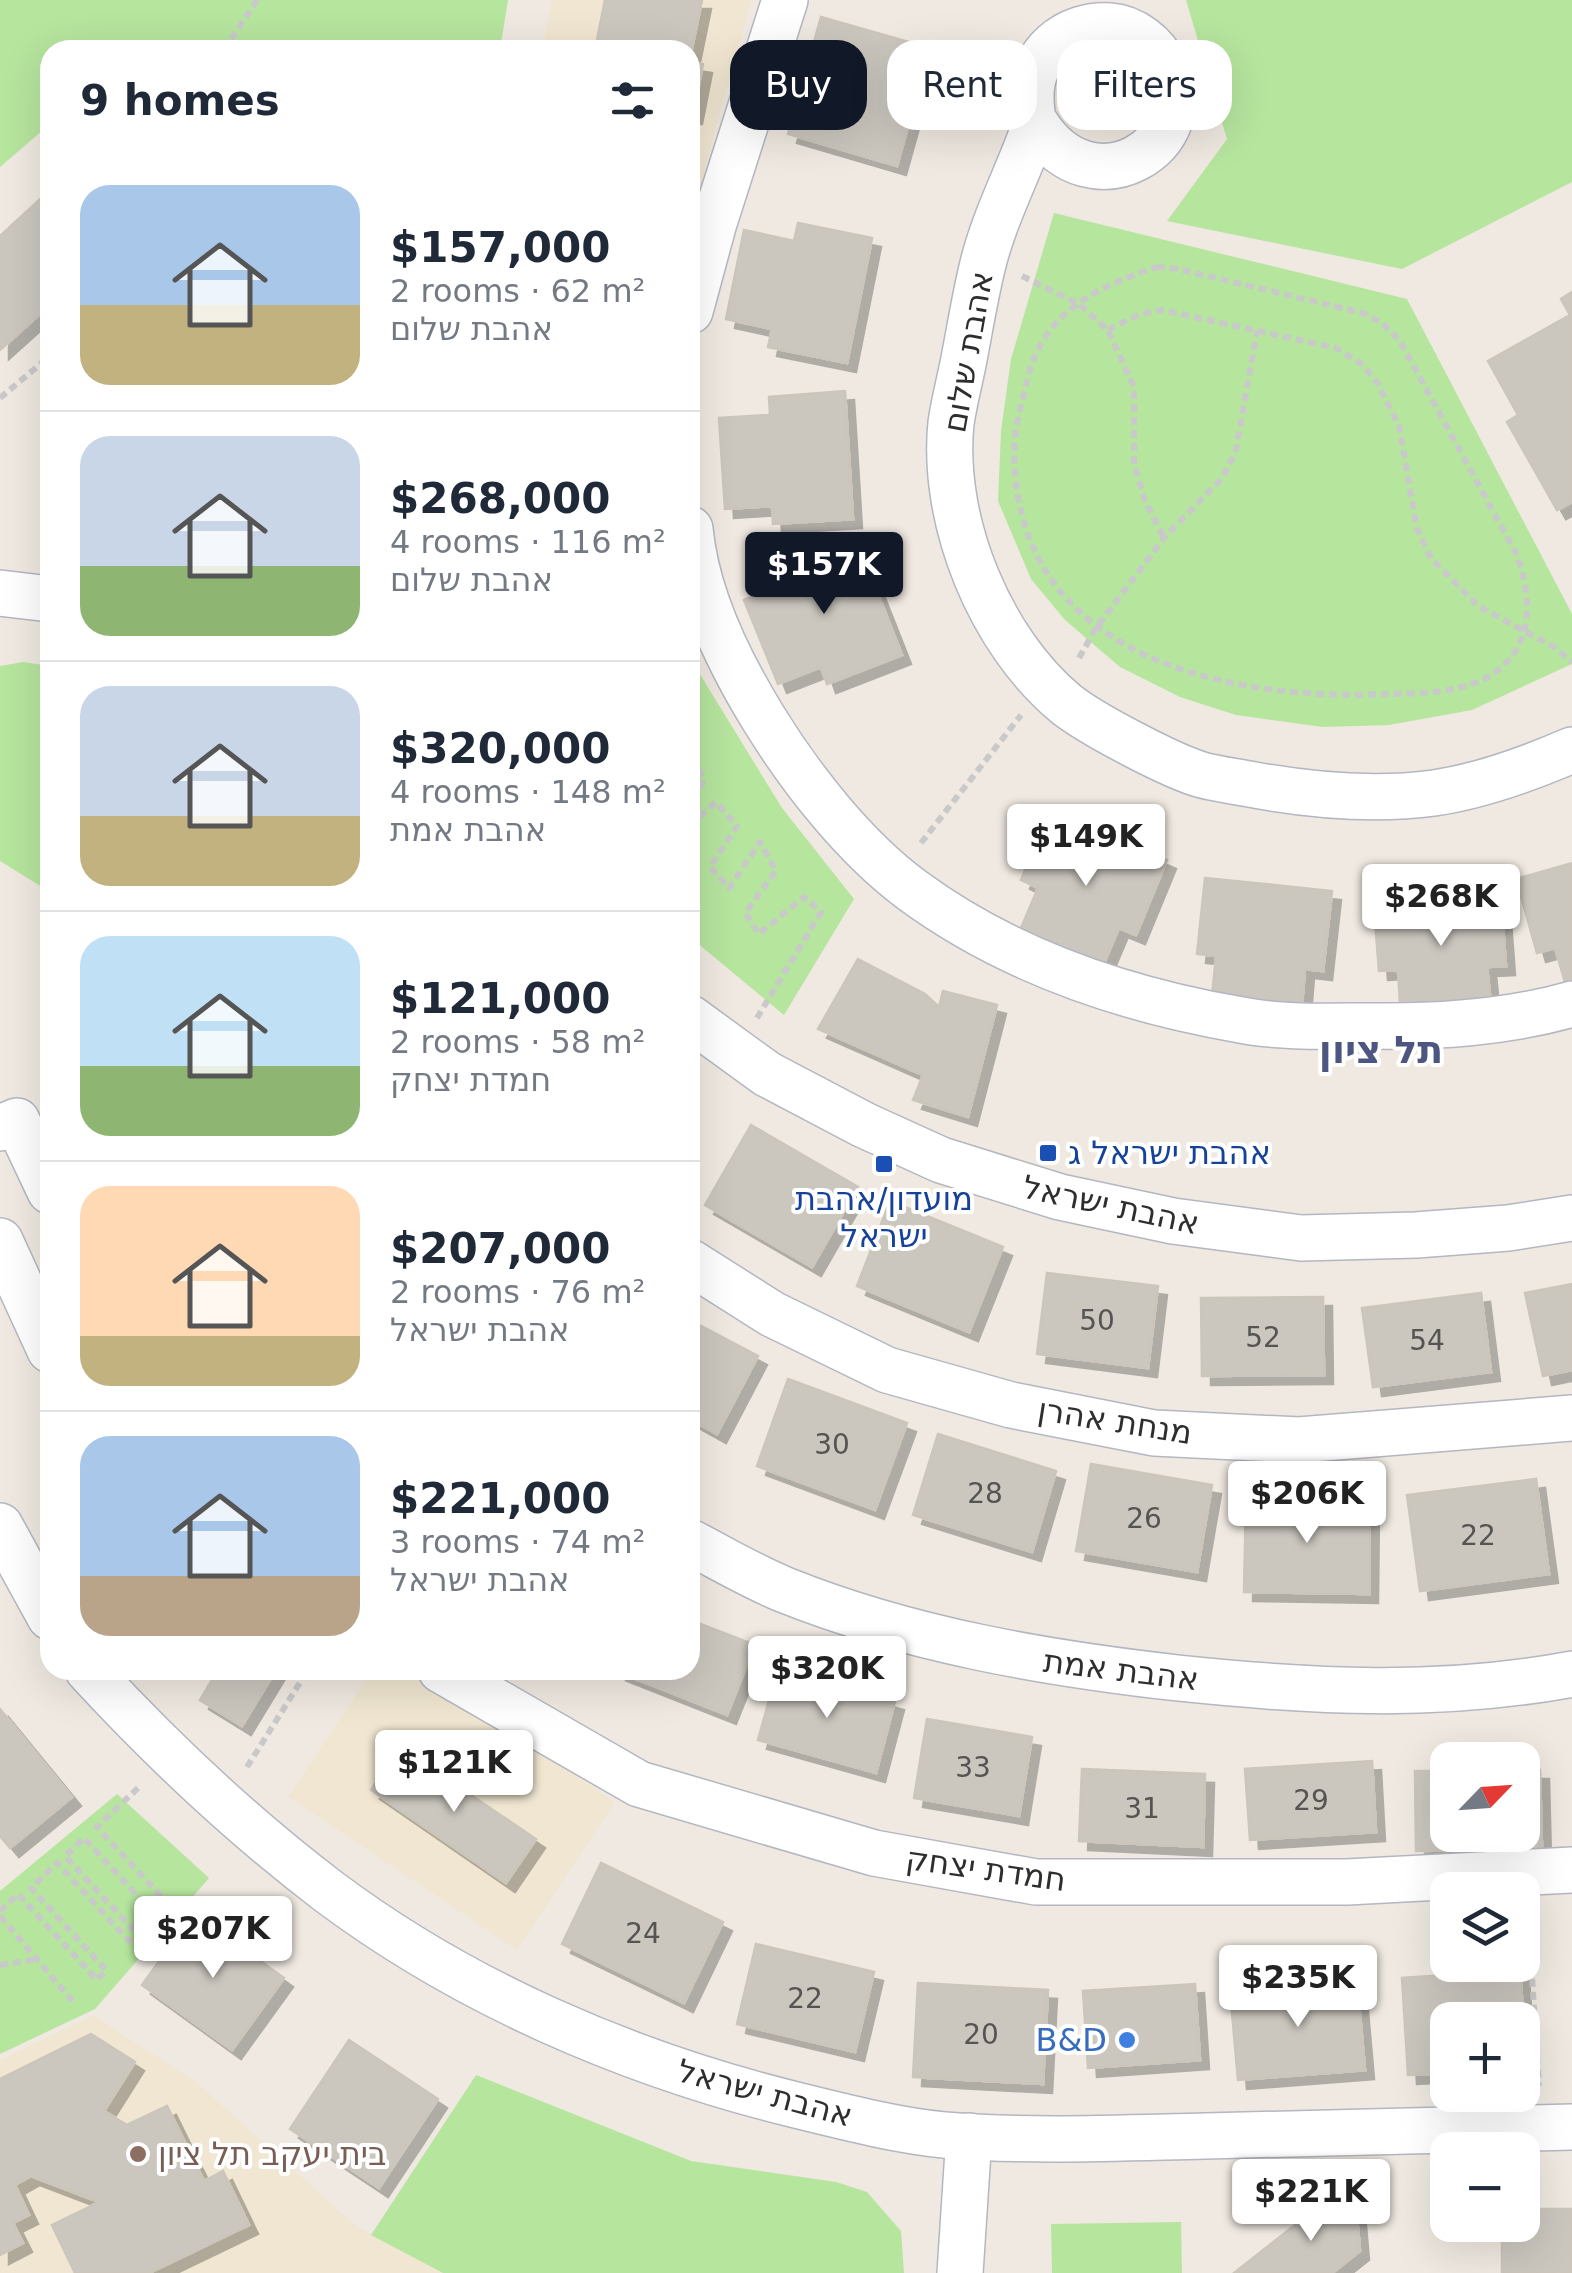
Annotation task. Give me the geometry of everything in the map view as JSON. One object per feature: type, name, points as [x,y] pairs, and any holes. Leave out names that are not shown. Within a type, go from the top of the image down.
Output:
[{"type":"street","points":[[700,272],[785,0]]},
{"type":"street","points":[[1037,68],[1056,41],[1076,30],[1098,25],[1120,27],[1140,36],[1157,51],[1168,70],[1173,94],[1170,119],[1158,141],[1140,157],[1117,166],[1092,168],[1069,160],[1048,144],[1037,126]]},
{"type":"street","name":"אהבת שלום","points":[[1034,130],[983,262],[951,424],[952,488],[963,544],[989,604],[1024,660],[1066,704],[1126,740],[1198,774],[1292,792],[1434,793],[1517,773],[1572,750]]},
{"type":"street","points":[[1000,216],[1034,184],[1069,160]]},
{"type":"street","points":[[700,574],[712,614],[748,692],[794,767],[855,837],[909,888],[973,930],[1046,965],[1153,1000],[1244,1021],[1435,1027],[1544,1012],[1572,1004]]},
{"type":"street","points":[[0,593],[40,598]]},
{"type":"street","name":"אהבת ישראל","points":[[700,1025],[767,1074],[941,1160],[1006,1183],[1174,1221],[1301,1238],[1471,1230],[1572,1218]]},
{"type":"street","points":[[0,1128],[18,1121],[40,1169]]},
{"type":"street","points":[[0,1241],[40,1328]]},
{"type":"street","name":"מנחת אהרן","points":[[700,1268],[772,1314],[887,1370],[1011,1404],[1154,1433],[1300,1440],[1572,1418]]},
{"type":"street","points":[[0,1526],[40,1599]]},
{"type":"street","name":"אהבת אמת","points":[[700,1547],[784,1590],[884,1623],[1025,1658],[1292,1690],[1420,1693],[1572,1674]]},
{"type":"street","name":"אהבת ישראל","points":[[98,1680],[225,1802],[328,1890],[402,1941],[529,2010],[610,2046],[723,2086],[940,2135],[1048,2139],[1557,2127]]},
{"type":"street","name":"חמדת יצחק","points":[[459,1680],[640,1784],[874,1853],[1036,1882],[1347,1882],[1430,1878]]},
{"type":"street","name":"חמדת יצחק","points":[[1540,1872],[1572,1870]]},
{"type":"street","points":[[960,2273],[969,2136]]},
{"type":"path","points":[[231,40],[257,0]]},
{"type":"path","points":[[983,262],[1046,285],[1079,304],[1108,330],[1134,387],[1134,464],[1145,501],[1164,538]]},
{"type":"path","points":[[1157,267],[1363,313],[1382,322],[1400,341],[1518,555],[1528,588],[1524,631],[1511,658],[1480,680],[1442,692],[1333,696],[1210,678],[1152,660],[1096,628],[1060,593],[1031,547],[1020,507],[1014,459],[1018,416],[1037,351],[1056,325],[1079,304],[1106,286],[1157,267]]},
{"type":"path","points":[[1108,330],[1140,314],[1162,310],[1336,348],[1363,366],[1378,384],[1399,426],[1417,528],[1431,558],[1478,606],[1554,647],[1572,662]]},
{"type":"path","points":[[896,875],[1052,689],[1164,538],[1223,477],[1236,450],[1256,330]]},
{"type":"path","points":[[0,398],[40,364]]},
{"type":"path","points":[[700,816],[716,802],[737,826],[710,867],[729,888],[760,842],[776,871],[746,913],[759,934],[804,897],[822,912],[736,1052]]},
{"type":"path","points":[[225,1802],[302,1680]]},
{"type":"path","points":[[76,2005],[0,1913],[18,1894],[96,1980],[106,1970],[31,1888],[57,1863],[132,1943],[139,1936],[65,1856],[84,1838],[156,1916],[168,1904],[97,1827],[174,1756]]},
{"type":"path","points":[[0,1965],[37,1959]]},
{"type":"path","points":[[1539,1982],[1557,2127]]},
{"type":"shaded area","points":[[552,0],[751,0],[740,40],[730,40],[730,76],[700,186],[700,40],[544,40]]},
{"type":"shaded area","points":[[365,1680],[432,1680],[615,1802],[517,1950],[288,1797]]},
{"type":"shaded area","name":"בית יעקב תל ציון","points":[[93,2015],[196,2082],[356,2226],[443,2273],[0,2273],[0,2060]]},
{"type":"green space","points":[[0,0],[508,0],[502,40],[40,40],[40,133],[0,167]]},
{"type":"green space","points":[[1186,0],[1572,0],[1572,182],[1402,269],[1167,221],[1227,139],[1224,130],[1232,130],[1232,40],[1198,40]]},
{"type":"green space","points":[[1054,213],[1407,299],[1572,614],[1572,664],[1472,710],[1389,725],[1323,727],[1236,715],[1180,697],[1120,667],[1065,620],[1031,579],[998,501],[1001,431],[1011,359]]},
{"type":"green space","points":[[23,662],[40,665],[40,886],[0,861],[0,666]]},
{"type":"green space","points":[[700,674],[782,808],[854,899],[784,1015],[700,945]]},
{"type":"green space","points":[[117,1794],[209,1878],[95,2009],[0,2054],[0,1891]]},
{"type":"green space","points":[[476,2075],[691,2161],[836,2182],[867,2192],[901,2231],[904,2273],[443,2273],[371,2235]]},
{"type":"green space","points":[[1181,2222],[1182,2273],[1052,2273],[1051,2224]]},
{"type":"building","points":[[605,0],[702,0],[694,40],[597,40]]},
{"type":"building","points":[[821,17],[902,40],[887,40],[887,130],[907,130],[897,166],[788,134],[789,130],[867,130],[867,40],[815,40]]},
{"type":"building","points":[[40,199],[40,314],[0,350],[0,236]]},
{"type":"building","points":[[798,223],[872,238],[847,363],[768,347],[772,329],[726,319],[744,230],[794,241]]},
{"type":"building","points":[[1572,292],[1572,502],[1557,510],[1507,422],[1518,415],[1488,361],[1570,315],[1561,299]]},
{"type":"building","points":[[845,391],[853,519],[773,524],[772,506],[725,509],[719,418],[770,415],[769,397]]},
{"type":"building","points":[[855,536],[902,655],[827,684],[821,667],[778,684],[744,600],[791,581],[785,564]]},
{"type":"building","points":[[1050,810],[1167,860],[1136,935],[1119,928],[1101,970],[1018,935],[1038,888],[1021,880]]},
{"type":"building","points":[[1572,863],[1569,996],[1555,948],[1537,953],[1516,879]]},
{"type":"building","points":[[1205,878],[1332,891],[1323,971],[1305,969],[1301,1016],[1211,1006],[1216,956],[1197,954]]},
{"type":"building","points":[[1500,886],[1506,966],[1487,967],[1492,1014],[1401,1021],[1398,970],[1379,971],[1373,895]]},
{"type":"building","points":[[858,959],[925,994],[939,1007],[943,991],[997,1005],[968,1117],[913,1100],[923,1075],[818,1029]]},
{"type":"building","points":[[751,1125],[858,1187],[812,1267],[705,1205]]},
{"type":"building","points":[[890,1201],[1003,1247],[969,1332],[857,1286]]},
{"type":"building","points":[[1047,1273],[1158,1286],[1148,1368],[1037,1354]]},
{"type":"building","points":[[1572,1284],[1572,1370],[1543,1376],[1525,1293]]},
{"type":"building","points":[[1481,1293],[1491,1372],[1373,1387],[1362,1308]]},
{"type":"building","points":[[1323,1297],[1324,1375],[1202,1376],[1201,1298]]},
{"type":"building","points":[[700,1325],[758,1356],[717,1434],[700,1425]]},
{"type":"building","points":[[788,1379],[907,1423],[875,1510],[757,1466]]},
{"type":"building","points":[[938,1434],[1056,1471],[1032,1552],[913,1515]]},
{"type":"building","points":[[1091,1464],[1212,1485],[1197,1572],[1076,1551]]},
{"type":"building","points":[[1536,1479],[1549,1574],[1420,1591],[1407,1495]]},
{"type":"building","points":[[1246,1497],[1370,1500],[1369,1594],[1244,1592]]},
{"type":"building","points":[[700,1624],[755,1645],[727,1715],[639,1680],[700,1680]]},
{"type":"building","points":[[778,1668],[895,1701],[876,1773],[758,1740]]},
{"type":"building","points":[[212,1680],[270,1680],[242,1726],[200,1700]]},
{"type":"building","points":[[0,1709],[72,1797],[10,1848],[0,1836]]},
{"type":"building","points":[[927,1719],[1032,1737],[1019,1816],[914,1798]]},
{"type":"building","points":[[400,1747],[536,1839],[506,1883],[371,1790]]},
{"type":"building","points":[[1372,1761],[1376,1832],[1250,1840],[1245,1769]]},
{"type":"building","points":[[1082,1769],[1205,1774],[1203,1847],[1079,1841]]},
{"type":"building","points":[[1540,1770],[1542,1849],[1540,1849]]},
{"type":"building","points":[[1415,1771],[1430,1771],[1430,1851],[1416,1851]]},
{"type":"building","points":[[601,1863],[723,1922],[684,2003],[562,1944]]},
{"type":"building","points":[[194,1913],[284,1978],[232,2050],[142,1985]]},
{"type":"building","points":[[756,1944],[874,1972],[855,2052],[737,2024]]},
{"type":"building","points":[[1430,1976],[1430,1982],[1521,1982],[1522,2002],[1430,2002],[1430,2074],[1408,2075],[1402,1978]]},
{"type":"building","points":[[1357,1980],[1365,2070],[1238,2080],[1230,1990]]},
{"type":"building","points":[[918,1983],[1048,1990],[1043,2084],[913,2077]]},
{"type":"building","points":[[1195,1984],[1200,2060],[1088,2068],[1083,1991]]},
{"type":"building","points":[[91,2034],[135,2062],[104,2111],[127,2125],[167,2106],[204,2181],[223,2171],[249,2225],[149,2273],[75,2273],[52,2225],[99,2202],[31,2176],[15,2185],[29,2215],[13,2223],[23,2243],[0,2255],[0,2079]]},
{"type":"building","points":[[349,2040],[438,2099],[379,2188],[290,2129]]},
{"type":"building","points":[[1356,2205],[1360,2251],[1332,2273],[1234,2273],[1295,2225],[1294,2210]]},
{"type":"building","points":[[1540,2209],[1572,2209],[1572,2273],[1502,2273],[1502,2242],[1540,2242]]},
{"type":"place","name":"אהבת ישראל ג","points":[[1048,1153]]},
{"type":"place","name":"מועדון/אהבת ישראל","points":[[884,1164]]},
{"type":"place","name":"B&D","points":[[1127,2040]]},
{"type":"place","name":"בית יעקב תל ציון","points":[[138,2154]]},
{"type":"district","name":"תל ציון","points":[[1381,1050]]}]
